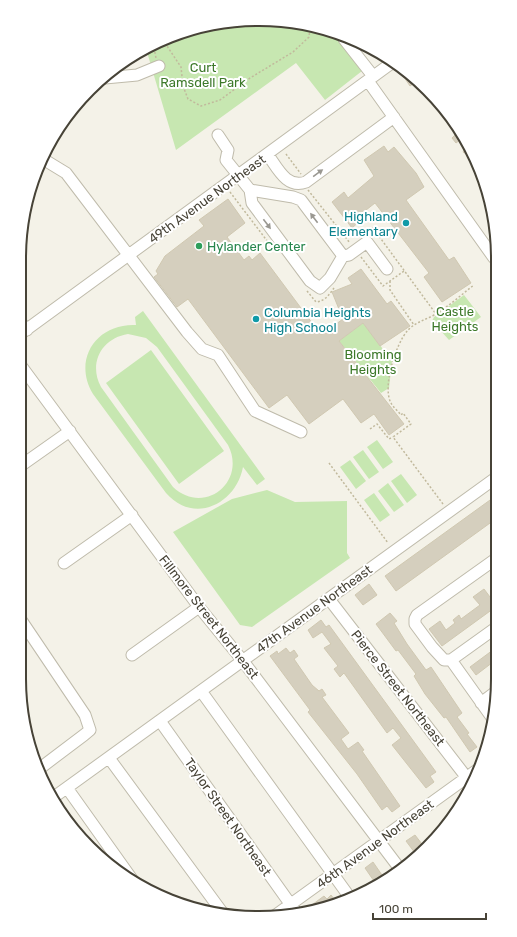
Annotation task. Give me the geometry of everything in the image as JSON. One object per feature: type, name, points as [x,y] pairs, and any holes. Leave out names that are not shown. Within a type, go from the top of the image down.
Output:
[{"type":"street","points":[[348,44],[371,78],[394,117],[491,254]]},
{"type":"street","name":"49th Avenue Northeast","points":[[26,331],[388,65]]},
{"type":"street","points":[[113,77],[136,75],[159,66]]},
{"type":"street","points":[[268,155],[289,182],[298,185],[306,182],[394,117]]},
{"type":"street","points":[[218,135],[228,150],[226,160],[250,190],[252,203],[310,282],[320,288],[330,278],[343,256],[349,255],[367,242],[387,269]]},
{"type":"street","points":[[47,162],[66,173],[187,332],[202,349],[218,355],[255,411],[301,432]]},
{"type":"street","points":[[250,190],[293,197],[301,200],[343,256]]},
{"type":"street","name":"Fillmore Street Northeast","points":[[26,372],[200,607],[243,661],[397,865]]},
{"type":"street","points":[[26,462],[70,431]]},
{"type":"street","name":"47th Avenue Northeast","points":[[57,795],[491,481]]},
{"type":"street","points":[[64,563],[132,515]]},
{"type":"street","points":[[491,562],[417,615],[414,619],[415,624],[444,660],[451,660],[491,630]]},
{"type":"street","name":"Pierce Street Northeast","points":[[329,599],[467,778]]},
{"type":"street","points":[[132,655],[200,607]]},
{"type":"street","points":[[26,628],[85,715],[90,727],[90,730],[84,735],[43,766]]},
{"type":"street","points":[[451,660],[488,713]]},
{"type":"street","points":[[201,691],[347,893]]},
{"type":"street","points":[[481,703],[491,696]]},
{"type":"street","name":"Taylor Street Northeast","points":[[160,721],[293,909]]},
{"type":"street","points":[[109,758],[219,908]]},
{"type":"street","name":"46th Avenue Northeast","points":[[294,908],[333,874],[467,778]]},
{"type":"street","points":[[67,788],[124,869]]},
{"type":"path","points":[[167,45],[181,68],[183,86],[188,99],[201,106],[220,100],[250,78],[293,52],[309,36],[310,31]]},
{"type":"path","points":[[286,154],[306,182],[308,189],[349,244],[355,240]]},
{"type":"path","points":[[361,236],[373,228],[436,314]]},
{"type":"path","points":[[360,256],[383,286],[404,271]]},
{"type":"path","points":[[390,281],[390,290],[414,325]]},
{"type":"path","points":[[370,429],[377,424],[389,439],[411,424],[403,413],[401,415],[390,402],[389,382],[392,361],[402,338],[414,325],[424,318],[436,314],[474,286]]},
{"type":"path","points":[[393,437],[449,512]]},
{"type":"path","points":[[329,463],[395,551]]},
{"type":"green space","name":"Curt Ramsdell Park","points":[[243,26],[274,26],[304,30],[339,40],[362,71],[325,100],[296,63],[176,150],[148,54],[184,38],[213,30]]},
{"type":"green space","name":"Castle Heights","points":[[464,295],[481,317],[449,340],[432,321],[434,317]]},
{"type":"green space","points":[[143,311],[265,479],[257,485],[243,467],[239,480],[232,491],[223,500],[212,506],[201,509],[189,508],[177,503],[166,493],[93,394],[87,381],[85,368],[87,356],[92,346],[100,337],[110,330],[122,326],[136,325],[135,317]],"holes":[[[128,334],[146,338],[157,347],[228,445],[232,459],[232,471],[227,482],[219,491],[209,496],[197,498],[185,495],[173,487],[101,387],[97,378],[96,369],[100,353],[111,341],[119,336]]]},
{"type":"green space","name":"Blooming Heights","points":[[363,323],[392,361],[389,388],[381,393],[339,341]]},
{"type":"green space","points":[[151,350],[224,451],[179,484],[106,383]]},
{"type":"green space","points":[[377,440],[393,462],[383,469],[367,447]]},
{"type":"green space","points":[[363,450],[379,472],[369,479],[353,457]]},
{"type":"green space","points":[[350,460],[366,481],[356,489],[340,467]]},
{"type":"green space","points":[[401,474],[417,495],[407,503],[391,481]]},
{"type":"green space","points":[[388,483],[404,505],[394,512],[378,491]]},
{"type":"green space","points":[[267,490],[295,502],[347,501],[347,553],[350,558],[252,627],[240,625],[173,532],[232,499]]},
{"type":"green space","points":[[374,493],[390,515],[380,522],[364,500]]},
{"type":"building","points":[[404,78],[412,84],[410,86]]},
{"type":"building","points":[[455,135],[459,141],[456,143],[452,138]]},
{"type":"building","name":"Highland Elementary","points":[[384,146],[388,152],[394,147],[416,173],[424,187],[406,200],[449,260],[454,257],[471,283],[442,302],[424,277],[429,273],[375,203],[361,214],[363,218],[352,228],[332,202],[344,192],[348,198],[374,176],[364,160]]},
{"type":"building","name":"Columbia Heights High School","points":[[228,199],[245,223],[227,237],[244,260],[249,256],[252,260],[260,253],[321,335],[343,319],[332,292],[352,284],[348,278],[361,269],[387,304],[391,301],[410,326],[380,346],[363,323],[339,341],[404,424],[389,435],[374,414],[361,423],[343,399],[309,424],[287,395],[269,408],[188,299],[177,307],[154,277],[158,274],[156,271],[165,256],[204,226],[199,220]]},
{"type":"building","points":[[491,499],[491,522],[396,591],[385,576]]},
{"type":"building","points":[[369,584],[377,595],[363,605],[355,595]]},
{"type":"building","points":[[484,589],[490,597],[491,596],[491,610],[442,646],[429,629],[440,621],[446,630],[455,623],[453,620],[459,615],[461,619],[480,605],[473,597]]},
{"type":"building","points":[[390,613],[397,621],[394,623],[407,644],[426,670],[431,667],[462,713],[457,717],[477,747],[470,752],[446,717],[444,718],[425,694],[414,676],[416,674],[398,650],[396,651],[376,624]]},
{"type":"building","points":[[321,620],[326,627],[329,625],[436,772],[430,776],[434,782],[426,788],[392,745],[401,738],[393,728],[387,733],[344,673],[340,677],[334,669],[338,666],[324,648],[331,644],[322,632],[313,638],[308,630]]},
{"type":"building","points":[[286,648],[290,653],[294,650],[298,656],[294,659],[312,685],[319,691],[322,689],[326,695],[322,697],[349,733],[341,739],[348,749],[358,742],[364,750],[362,751],[400,806],[392,812],[387,806],[382,810],[357,774],[308,712],[310,710],[270,656],[277,651],[278,654]]},
{"type":"building","points":[[491,651],[491,664],[476,675],[470,667]]},
{"type":"building","points":[[415,835],[422,844],[414,851],[406,841]]},
{"type":"building","points":[[373,862],[382,876],[374,881],[365,868]]},
{"type":"building","points":[[331,895],[334,899],[312,905],[324,896],[327,899]]},
{"type":"place","name":"Highland Elementary","points":[[406,223]]},
{"type":"place","name":"Hylander Center","points":[[199,246]]},
{"type":"place","name":"Columbia Heights High School","points":[[256,319]]}]
